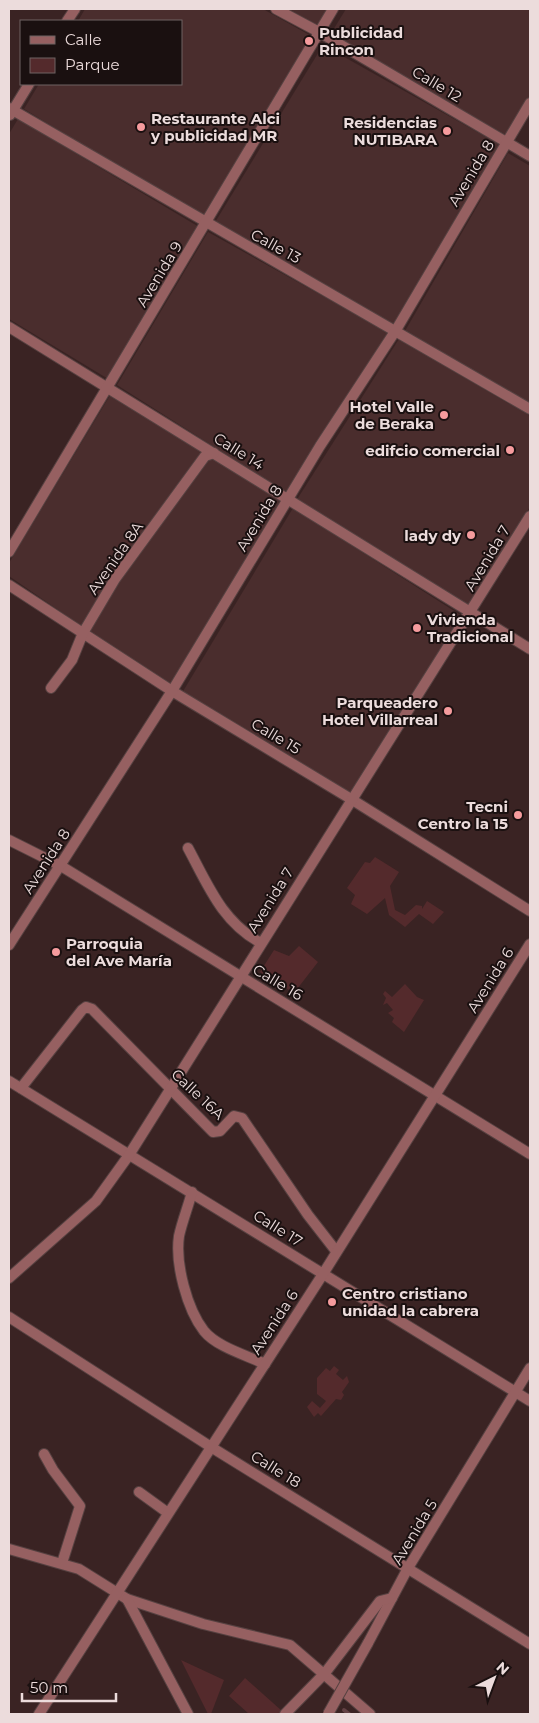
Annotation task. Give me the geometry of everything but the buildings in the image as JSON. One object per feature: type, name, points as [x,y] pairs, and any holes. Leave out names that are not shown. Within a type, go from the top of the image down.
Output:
[{"type":"street","points":[[68,20],[75,9]]},
{"type":"street","name":"Calle 12","points":[[276,9],[319,32],[530,156]]},
{"type":"street","name":"Avenida 9","points":[[9,552],[333,9]]},
{"type":"street","points":[[10,112],[28,85]]},
{"type":"street","name":"Avenida 8","points":[[9,945],[172,691],[288,499],[396,330],[530,103]]},
{"type":"street","name":"Calle 13","points":[[10,112],[396,330],[530,409]]},
{"type":"street","name":"Calle 14","points":[[9,327],[530,649]]},
{"type":"street","name":"Avenida 8A","points":[[51,688],[72,660],[83,633],[115,579],[205,456],[214,453]]},
{"type":"street","name":"Avenida 7","points":[[9,1278],[96,1201],[129,1155],[241,977],[260,943],[471,613],[530,516]]},
{"type":"street","name":"Calle 15","points":[[9,585],[172,691],[351,799],[530,911]]},
{"type":"street","name":"Calle 16","points":[[9,840],[61,866],[530,1154]]},
{"type":"street","points":[[188,848],[213,897],[228,918],[241,931],[260,943]]},
{"type":"street","name":"Avenida 6","points":[[39,1714],[323,1274],[530,944]]},
{"type":"street","name":"Calle 16A","points":[[21,1088],[82,1010],[86,1007],[92,1009],[214,1132],[220,1131],[234,1116],[242,1118],[336,1251]]},
{"type":"street","name":"Calle 17","points":[[9,1080],[530,1401]]},
{"type":"street","points":[[192,1192],[179,1237],[181,1275],[192,1310],[204,1332],[264,1364]]},
{"type":"street","name":"Calle 18","points":[[9,1317],[211,1447],[530,1644]]},
{"type":"street","name":"Avenida 5","points":[[328,1714],[408,1568],[530,1368]]},
{"type":"street","points":[[44,1454],[53,1470],[80,1506],[62,1562]]},
{"type":"street","points":[[139,1492],[168,1514]]},
{"type":"street","points":[[9,1549],[62,1562],[79,1569],[126,1599],[203,1624],[290,1645],[325,1673],[370,1714]]},
{"type":"street","points":[[284,1714],[325,1673],[380,1601],[392,1598]]},
{"type":"street","points":[[126,1599],[188,1714]]},
{"type":"shaded area","points":[[85,9],[263,9],[313,37],[205,219],[24,109],[38,85],[182,85],[182,20],[79,20]]},
{"type":"shaded area","points":[[283,9],[329,9],[317,28]]},
{"type":"shaded area","points":[[346,9],[530,9],[530,101],[508,136],[330,35]]},
{"type":"shaded area","points":[[323,45],[502,146],[396,326],[214,224]]},
{"type":"shaded area","points":[[18,119],[199,227],[110,380],[9,319],[9,134]]},
{"type":"shaded area","points":[[508,153],[530,166],[530,404],[405,331]]},
{"type":"shaded area","points":[[208,232],[391,334],[288,494],[117,385]]},
{"type":"shaded area","points":[[399,339],[530,416],[530,507],[467,609],[296,501]]},
{"type":"shaded area","points":[[112,392],[280,501],[171,688],[9,576],[9,563]]},
{"type":"shaded area","points":[[293,508],[462,616],[352,793],[182,693]]},
{"type":"green space","points":[[375,857],[399,872],[390,886],[395,910],[405,915],[416,905],[422,906],[422,909],[427,901],[444,912],[433,924],[419,914],[405,927],[389,915],[385,898],[367,914],[351,904],[355,895],[347,888],[365,862],[370,863]]},
{"type":"green space","points":[[299,946],[318,962],[294,993],[260,972],[274,950],[289,956]]},
{"type":"green space","points":[[405,984],[417,997],[424,1000],[404,1032],[392,1022],[394,1018],[388,1013],[393,1010],[387,1003],[383,1005],[386,998],[383,994],[385,991],[392,997]]},
{"type":"green space","points":[[334,1366],[339,1370],[336,1374],[343,1380],[347,1376],[349,1382],[342,1392],[344,1395],[341,1400],[336,1399],[321,1416],[318,1413],[314,1417],[307,1407],[312,1401],[320,1408],[326,1401],[317,1394],[317,1378],[326,1368],[330,1371]]},
{"type":"green space","points":[[181,1660],[224,1680],[211,1714],[208,1714]]},
{"type":"green space","points":[[245,1678],[282,1711],[279,1714],[249,1714],[229,1696]]},
{"type":"waterway","points":[[344,1710],[349,1714]]},
{"type":"place","name":"Publicidad Rincon","points":[[309,41]]},
{"type":"place","name":"Restaurante Alci y publicidad MR","points":[[141,127]]},
{"type":"place","name":"Residencias NUTIBARA","points":[[447,131]]},
{"type":"place","name":"Hotel Valle de Beraka","points":[[444,415]]},
{"type":"place","name":"edifcio comercial","points":[[510,450]]},
{"type":"place","name":"lady dy","points":[[471,535]]},
{"type":"place","name":"Vivienda Tradicional","points":[[417,628]]},
{"type":"place","name":"Parqueadero Hotel Villarreal","points":[[448,711]]},
{"type":"place","name":"Tecni Centro la 15","points":[[518,815]]},
{"type":"place","name":"Parroquia del Ave María","points":[[56,952]]},
{"type":"place","name":"Centro cristiano unidad la cabrera","points":[[332,1302]]}]
